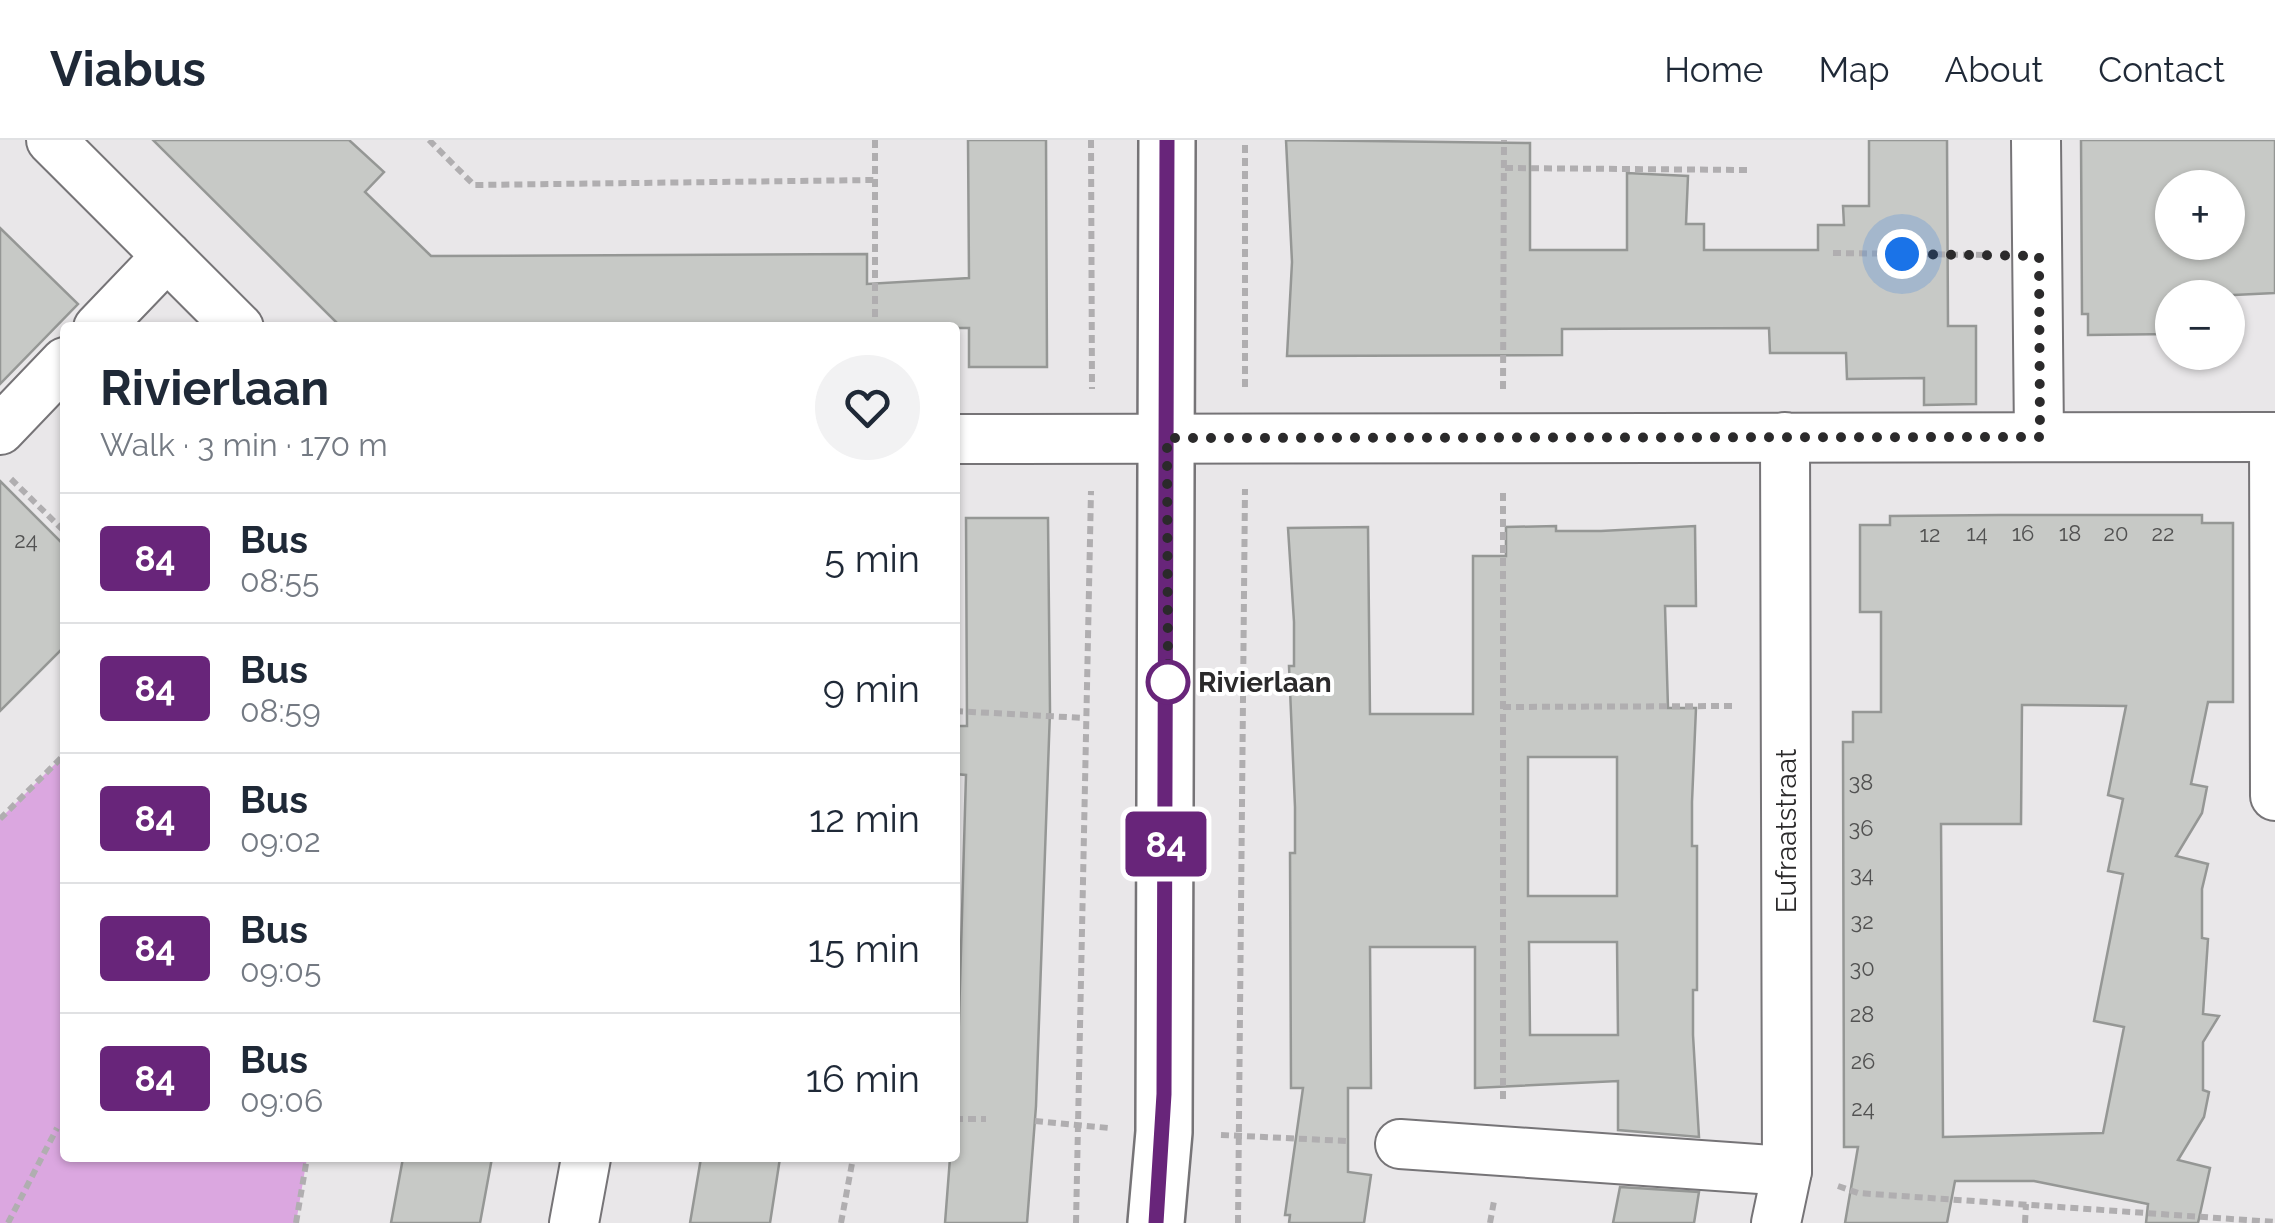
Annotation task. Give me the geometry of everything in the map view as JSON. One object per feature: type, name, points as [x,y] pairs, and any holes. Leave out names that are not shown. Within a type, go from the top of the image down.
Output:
[{"type":"street","points":[[51,140],[233,322]]},
{"type":"street","points":[[1156,1223],[1164,1132],[1167,140]]},
{"type":"street","points":[[2036,140],[2040,437]]},
{"type":"street","points":[[104,322],[166,256]]},
{"type":"street","points":[[0,430],[60,367]]},
{"type":"street","name":"Eufraatstraat","points":[[1776,1223],[1786,1171],[1786,437]]},
{"type":"street","points":[[960,439],[2275,437],[2275,796]]},
{"type":"street","points":[[1400,1144],[1786,1171]]},
{"type":"street","points":[[574,1223],[585,1162]]},
{"type":"path","points":[[429,140],[474,185],[875,180]]},
{"type":"path","points":[[875,140],[875,322]]},
{"type":"path","points":[[1076,1223],[1093,439],[1091,140]]},
{"type":"path","points":[[1238,1223],[1246,140]]},
{"type":"path","points":[[1490,1223],[1502,1152],[1504,140]]},
{"type":"path","points":[[1505,168],[1748,170]]},
{"type":"path","points":[[1833,253],[2039,256]]},
{"type":"path","points":[[0,467],[60,527]]},
{"type":"path","points":[[1503,707],[1786,705]]},
{"type":"path","points":[[960,712],[1084,718]]},
{"type":"path","points":[[0,819],[60,759]]},
{"type":"path","points":[[960,1119],[986,1119]]},
{"type":"path","points":[[8,1223],[57,1128]]},
{"type":"path","points":[[296,1223],[306,1162]]},
{"type":"path","points":[[841,1223],[852,1162]]},
{"type":"path","points":[[1786,1171],[1858,1192],[2275,1222]]},
{"type":"path","points":[[2025,1223],[2026,1204]]},
{"type":"shaded area","points":[[60,759],[60,1162],[306,1162],[296,1223],[0,1223],[0,819]]},
{"type":"building","points":[[153,140],[349,140],[384,172],[365,192],[431,256],[867,254],[867,284],[969,278],[968,140],[1046,140],[1047,367],[969,367],[969,328],[960,328],[960,322],[336,322]]},
{"type":"building","points":[[1286,140],[1530,143],[1530,250],[1627,250],[1627,173],[1688,176],[1686,224],[1704,224],[1704,250],[1818,250],[1818,225],[1844,225],[1843,206],[1869,206],[1869,140],[1947,140],[1948,326],[1976,326],[1976,404],[1924,405],[1924,378],[1847,379],[1846,353],[1770,353],[1769,328],[1562,329],[1562,355],[1287,356],[1292,262]]},
{"type":"building","points":[[2081,140],[2275,140],[2275,293],[2245,294],[2245,280],[2155,280],[2155,334],[2088,335],[2088,314],[2082,314]]},
{"type":"building","points":[[0,228],[78,304],[0,384]]},
{"type":"building","points":[[0,481],[60,541],[60,651],[0,711]]},
{"type":"building","points":[[2202,515],[2202,523],[2233,523],[2233,702],[2208,702],[2191,784],[2207,787],[2202,813],[2176,856],[2208,864],[2202,889],[2202,938],[2208,939],[2203,1014],[2219,1016],[2203,1042],[2203,1090],[2209,1092],[2204,1117],[2178,1160],[2210,1168],[2198,1223],[2146,1223],[2148,1204],[2034,1181],[1955,1181],[1947,1223],[1845,1223],[1858,1147],[1844,1147],[1843,742],[1853,742],[1853,712],[1881,712],[1881,612],[1860,612],[1860,525],[1890,525],[1890,516]],"holes":[[[2022,705],[2126,706],[2108,795],[2123,799],[2108,871],[2123,874],[2094,1021],[2124,1027],[2103,1133],[1943,1137],[1941,824],[2021,824]]]},
{"type":"building","points":[[966,518],[1048,518],[1050,711],[1036,1106],[1027,1223],[945,1223],[950,1162],[960,1162],[966,775],[960,774],[960,726],[967,726]]},
{"type":"building","points":[[1556,526],[1556,531],[1601,531],[1695,526],[1696,606],[1665,606],[1668,708],[1696,708],[1692,846],[1697,846],[1697,990],[1693,990],[1693,1035],[1699,1137],[1618,1130],[1618,1081],[1475,1088],[1475,947],[1370,947],[1371,1088],[1348,1088],[1348,1172],[1371,1175],[1364,1223],[1289,1223],[1290,1215],[1285,1215],[1303,1088],[1291,1088],[1290,853],[1295,853],[1295,807],[1289,666],[1294,666],[1294,622],[1288,528],[1368,527],[1370,714],[1473,714],[1473,556],[1506,556],[1506,527]],"holes":[[[1528,757],[1617,757],[1617,896],[1528,896]],[[1529,942],[1617,942],[1618,1035],[1530,1035]]]},
{"type":"building","points":[[402,1162],[491,1162],[480,1223],[391,1223]]},
{"type":"building","points":[[700,1162],[779,1162],[770,1223],[690,1223]]},
{"type":"building","points":[[1620,1187],[1699,1192],[1694,1223],[1613,1223]]},
{"type":"bus line","name":"84","points":[[1156,1223],[1164,1132],[1167,140]]},
{"type":"place","name":"Rivierlaan","points":[[1168,682]]},
{"type":"route","points":[[1168,682],[1167,438],[2040,437],[2039,256],[1902,254]]}]
